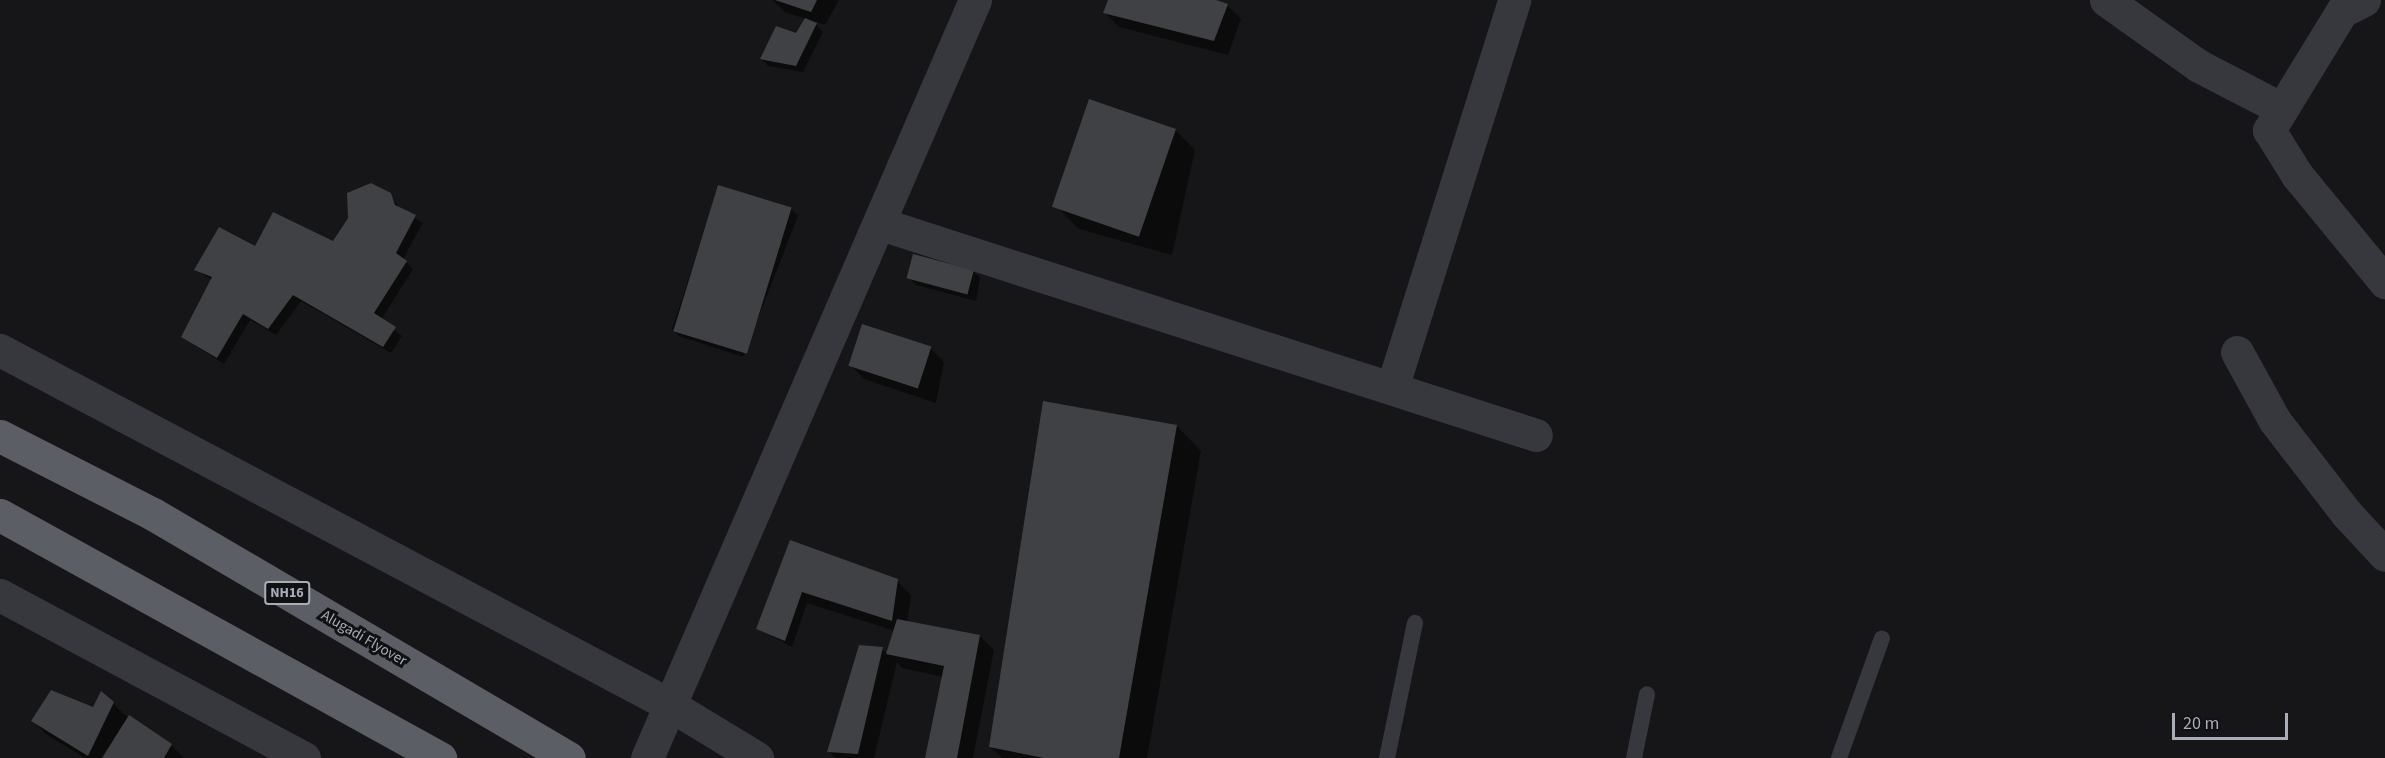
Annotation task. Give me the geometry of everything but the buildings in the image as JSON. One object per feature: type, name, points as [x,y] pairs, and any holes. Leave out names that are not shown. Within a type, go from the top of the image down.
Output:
[{"type":"highway","name":"Alugadi Flyover","points":[[0,436],[153,514],[569,758]]},
{"type":"highway","points":[[0,515],[440,758]]},
{"type":"street","points":[[647,758],[881,224],[975,0]]},
{"type":"street","points":[[1392,388],[1514,0]]},
{"type":"street","points":[[2106,0],[2199,66],[2282,109]]},
{"type":"street","points":[[2364,0],[2342,11],[2269,130],[2297,175],[2385,282]]},
{"type":"street","points":[[881,224],[1536,435]]},
{"type":"street","points":[[0,350],[670,705],[757,758]]},
{"type":"street","points":[[2237,352],[2275,421],[2346,513],[2385,555]]},
{"type":"street","points":[[0,595],[304,758]]},
{"type":"lane","points":[[1387,758],[1415,623]]},
{"type":"lane","points":[[1839,758],[1882,638]]},
{"type":"lane","points":[[1634,758],[1647,694]]}]
